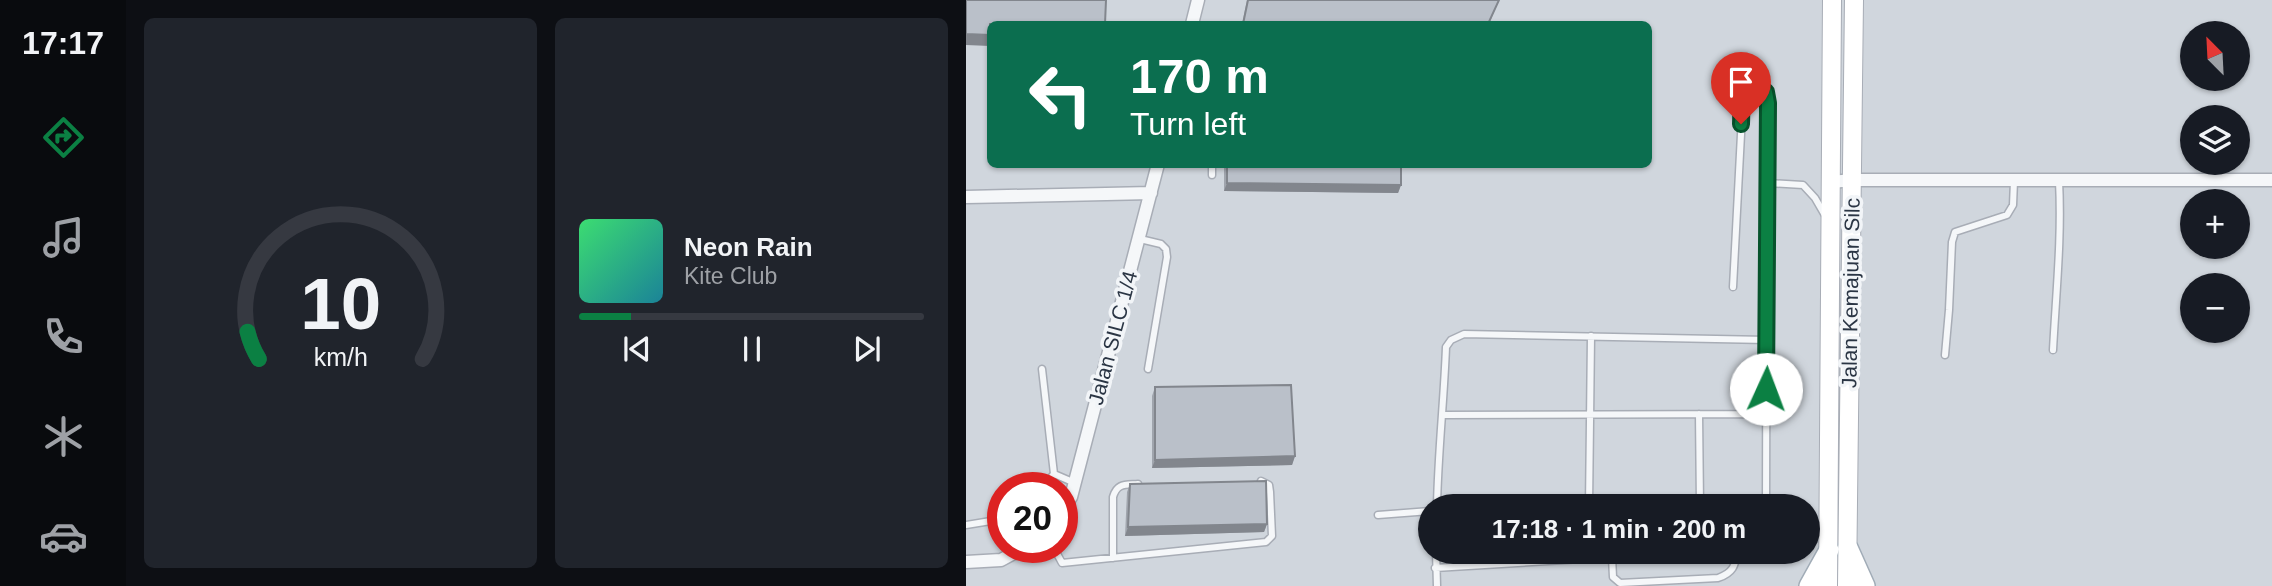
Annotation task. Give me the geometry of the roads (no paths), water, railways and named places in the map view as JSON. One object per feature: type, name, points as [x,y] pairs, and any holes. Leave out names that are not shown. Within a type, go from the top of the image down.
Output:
[{"type":"main road","points":[[1809,586],[1838,549],[1865,586]]},
{"type":"street","points":[[1193,21],[1198,0]]},
{"type":"street","name":"Jalan Kemajuan Silc","points":[[1832,0],[1829,471],[1838,549],[1847,586]]},
{"type":"street","name":"Jalan Kemajuan Silc","points":[[1828,586],[1838,549],[1850,472],[1854,0]]},
{"type":"street","name":"Jalan SILC 1/4","points":[[1078,472],[1157,168]]},
{"type":"street","points":[[1831,182],[2272,180]]},
{"type":"street","points":[[966,197],[1151,194]]},
{"type":"street","points":[[1829,417],[1849,418]]},
{"type":"street","points":[[1829,471],[1850,472]]},
{"type":"street","points":[[966,562],[987,560]]},
{"type":"lane","points":[[1733,287],[1743,96],[1747,89],[1758,85],[1766,92],[1768,103],[1766,494]]},
{"type":"lane","points":[[1212,168],[1212,174]]},
{"type":"lane","points":[[1945,355],[1952,242],[1955,232],[2007,215],[2013,205],[2014,181]]},
{"type":"lane","points":[[2053,350],[2059,272],[2059,181]]},
{"type":"lane","points":[[1768,183],[1802,185],[1815,198],[1831,225]]},
{"type":"lane","points":[[1140,239],[1161,244],[1166,249],[1167,257],[1148,369]]},
{"type":"lane","points":[[1437,494],[1446,347],[1451,340],[1464,334],[1767,340]]},
{"type":"lane","points":[[1589,494],[1591,337]]},
{"type":"lane","points":[[1042,369],[1054,472]]},
{"type":"lane","points":[[1443,415],[1765,414]]},
{"type":"lane","points":[[1699,415],[1700,494]]},
{"type":"lane","points":[[1078,561],[1266,542],[1272,536],[1269,485],[1262,481],[1249,481]]},
{"type":"lane","points":[[1113,558],[1112,497],[1115,490],[1121,485],[1146,484]]},
{"type":"lane","points":[[1378,514],[1418,511]]},
{"type":"lane","points":[[966,525],[987,522]]},
{"type":"lane","points":[[1435,564],[1437,586]]},
{"type":"lane","points":[[1435,568],[1482,564]]},
{"type":"lane","points":[[1613,564],[1614,577],[1620,583],[1718,578],[1729,574],[1735,564]]}]
